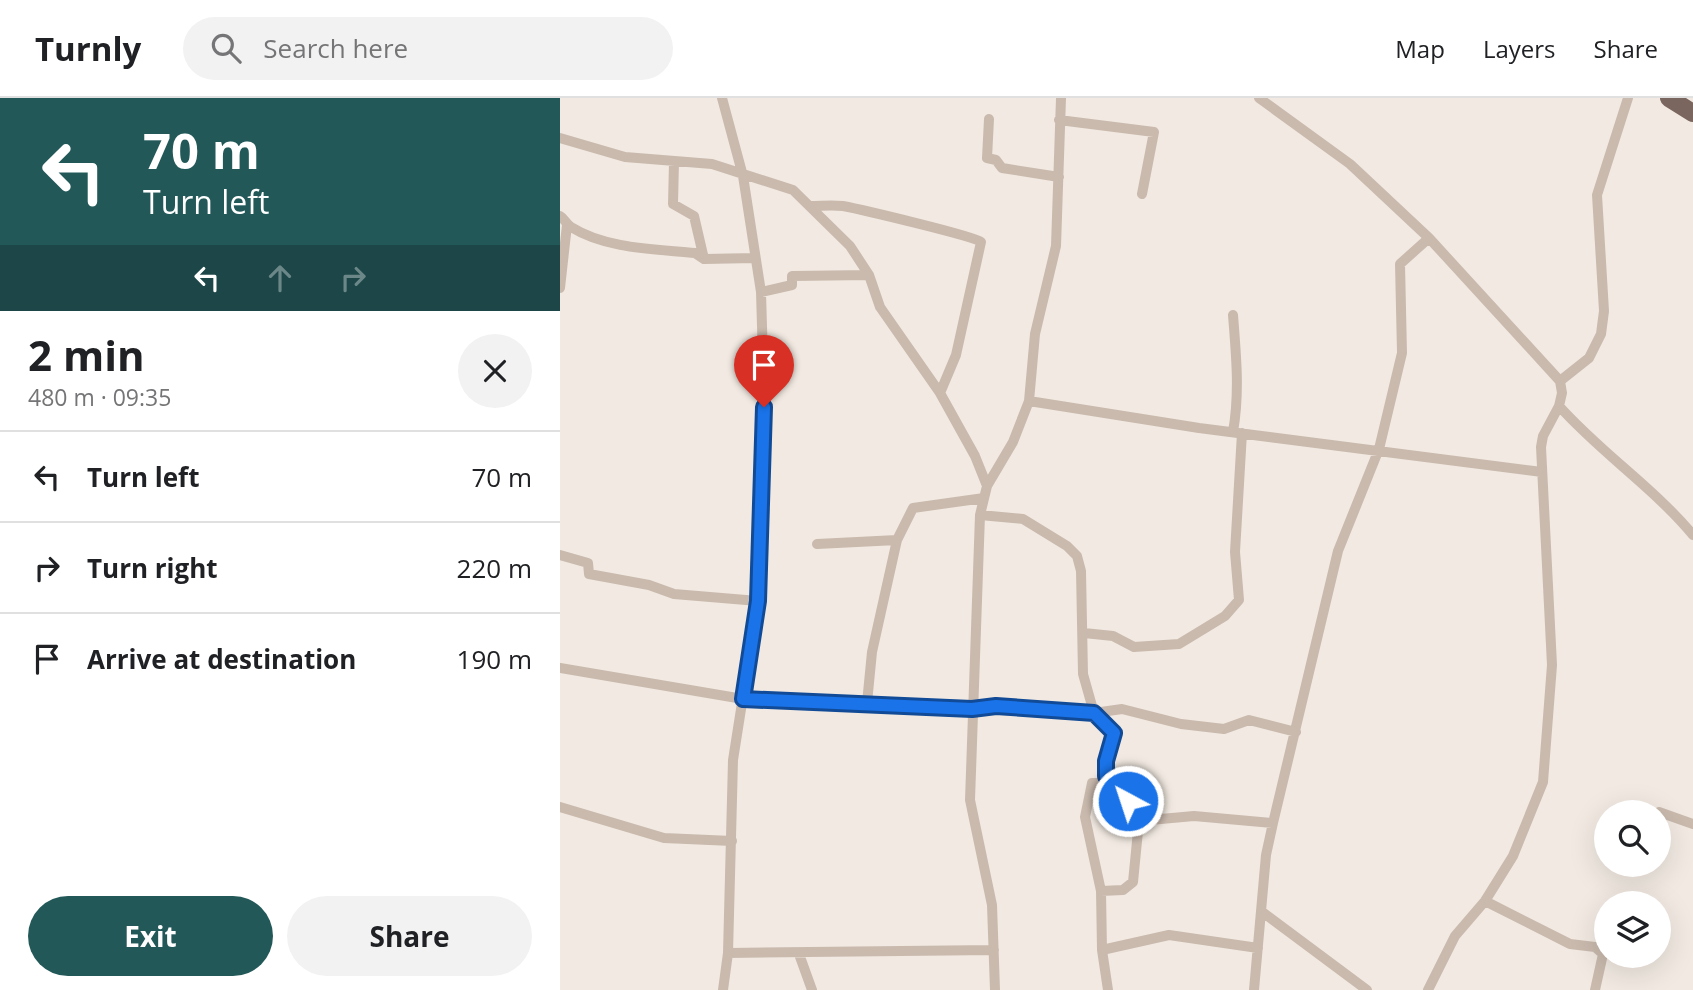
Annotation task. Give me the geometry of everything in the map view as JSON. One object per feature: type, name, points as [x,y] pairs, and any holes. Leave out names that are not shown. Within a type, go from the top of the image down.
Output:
[{"type":"main road","points":[[1669,98],[1693,113]]},
{"type":"street","points":[[722,98],[743,176],[761,292],[765,429],[758,601],[733,760],[728,953],[723,990]]},
{"type":"street","points":[[995,990],[992,905],[970,800],[981,515],[987,486],[1013,442],[1029,401],[1035,334],[1056,246],[1061,98]]},
{"type":"street","points":[[1259,98],[1350,164],[1429,238],[1560,381],[1563,393],[1543,436],[1542,472],[1552,665],[1543,782],[1513,856],[1485,901],[1455,936],[1428,990]]},
{"type":"street","points":[[1560,381],[1589,358],[1601,334],[1604,311],[1597,195],[1628,98]]},
{"type":"street","points":[[989,118],[986,158],[996,160],[1002,168],[1059,177]]},
{"type":"street","points":[[1059,120],[1154,132],[1142,194]]},
{"type":"street","points":[[560,138],[625,157],[712,164],[793,190],[850,246],[869,275],[880,307],[940,393],[975,456],[987,486]]},
{"type":"street","points":[[674,162],[673,204],[694,216],[704,259]]},
{"type":"street","points":[[810,206],[843,206],[970,235],[981,242],[956,355],[940,393]]},
{"type":"street","points":[[560,288],[564,220],[589,236],[634,246],[695,253],[704,259],[755,258]]},
{"type":"street","points":[[1254,990],[1273,823],[1338,551],[1379,449],[1402,353],[1400,264],[1429,238]]},
{"type":"street","points":[[761,292],[792,285],[792,276],[869,275]]},
{"type":"street","points":[[1083,633],[1113,636],[1134,647],[1180,644],[1225,616],[1239,600],[1235,552],[1237,351],[1233,315]]},
{"type":"street","points":[[1029,401],[1542,472]]},
{"type":"street","points":[[1559,406],[1588,439],[1638,476],[1693,536]]},
{"type":"street","points":[[867,703],[872,652],[897,540],[913,508],[984,498]]},
{"type":"street","points":[[981,515],[1023,519],[1067,546],[1077,556],[1081,571],[1082,668],[1094,713],[1114,733],[1106,761],[1106,783],[1093,783],[1085,817],[1101,891],[1102,950],[1108,990]]},
{"type":"street","points":[[817,544],[897,540]]},
{"type":"street","points":[[560,555],[587,563],[589,574],[649,584],[674,594],[758,601]]},
{"type":"street","points":[[560,668],[743,699],[972,709],[996,706],[1094,713],[1122,709],[1181,724],[1224,729],[1249,720],[1296,732]]},
{"type":"street","points":[[1101,891],[1123,890],[1133,882],[1139,821],[1128,801],[1126,787],[1106,776]]},
{"type":"street","points":[[560,807],[664,838],[732,841]]},
{"type":"street","points":[[1139,821],[1194,816],[1273,823]]},
{"type":"street","points":[[1671,816],[1693,824]]},
{"type":"street","points":[[1485,901],[1570,944],[1594,947],[1603,954],[1595,990]]},
{"type":"street","points":[[1261,911],[1367,990]]},
{"type":"street","points":[[1102,950],[1169,935],[1258,948]]},
{"type":"street","points":[[728,953],[994,950]]},
{"type":"street","points":[[799,954],[812,990]]},
{"type":"route","points":[[764,407],[758,601],[743,699],[972,709],[996,706],[1036,711],[1094,713],[1114,733],[1106,761],[1106,776],[1126,787],[1128,801]]}]
